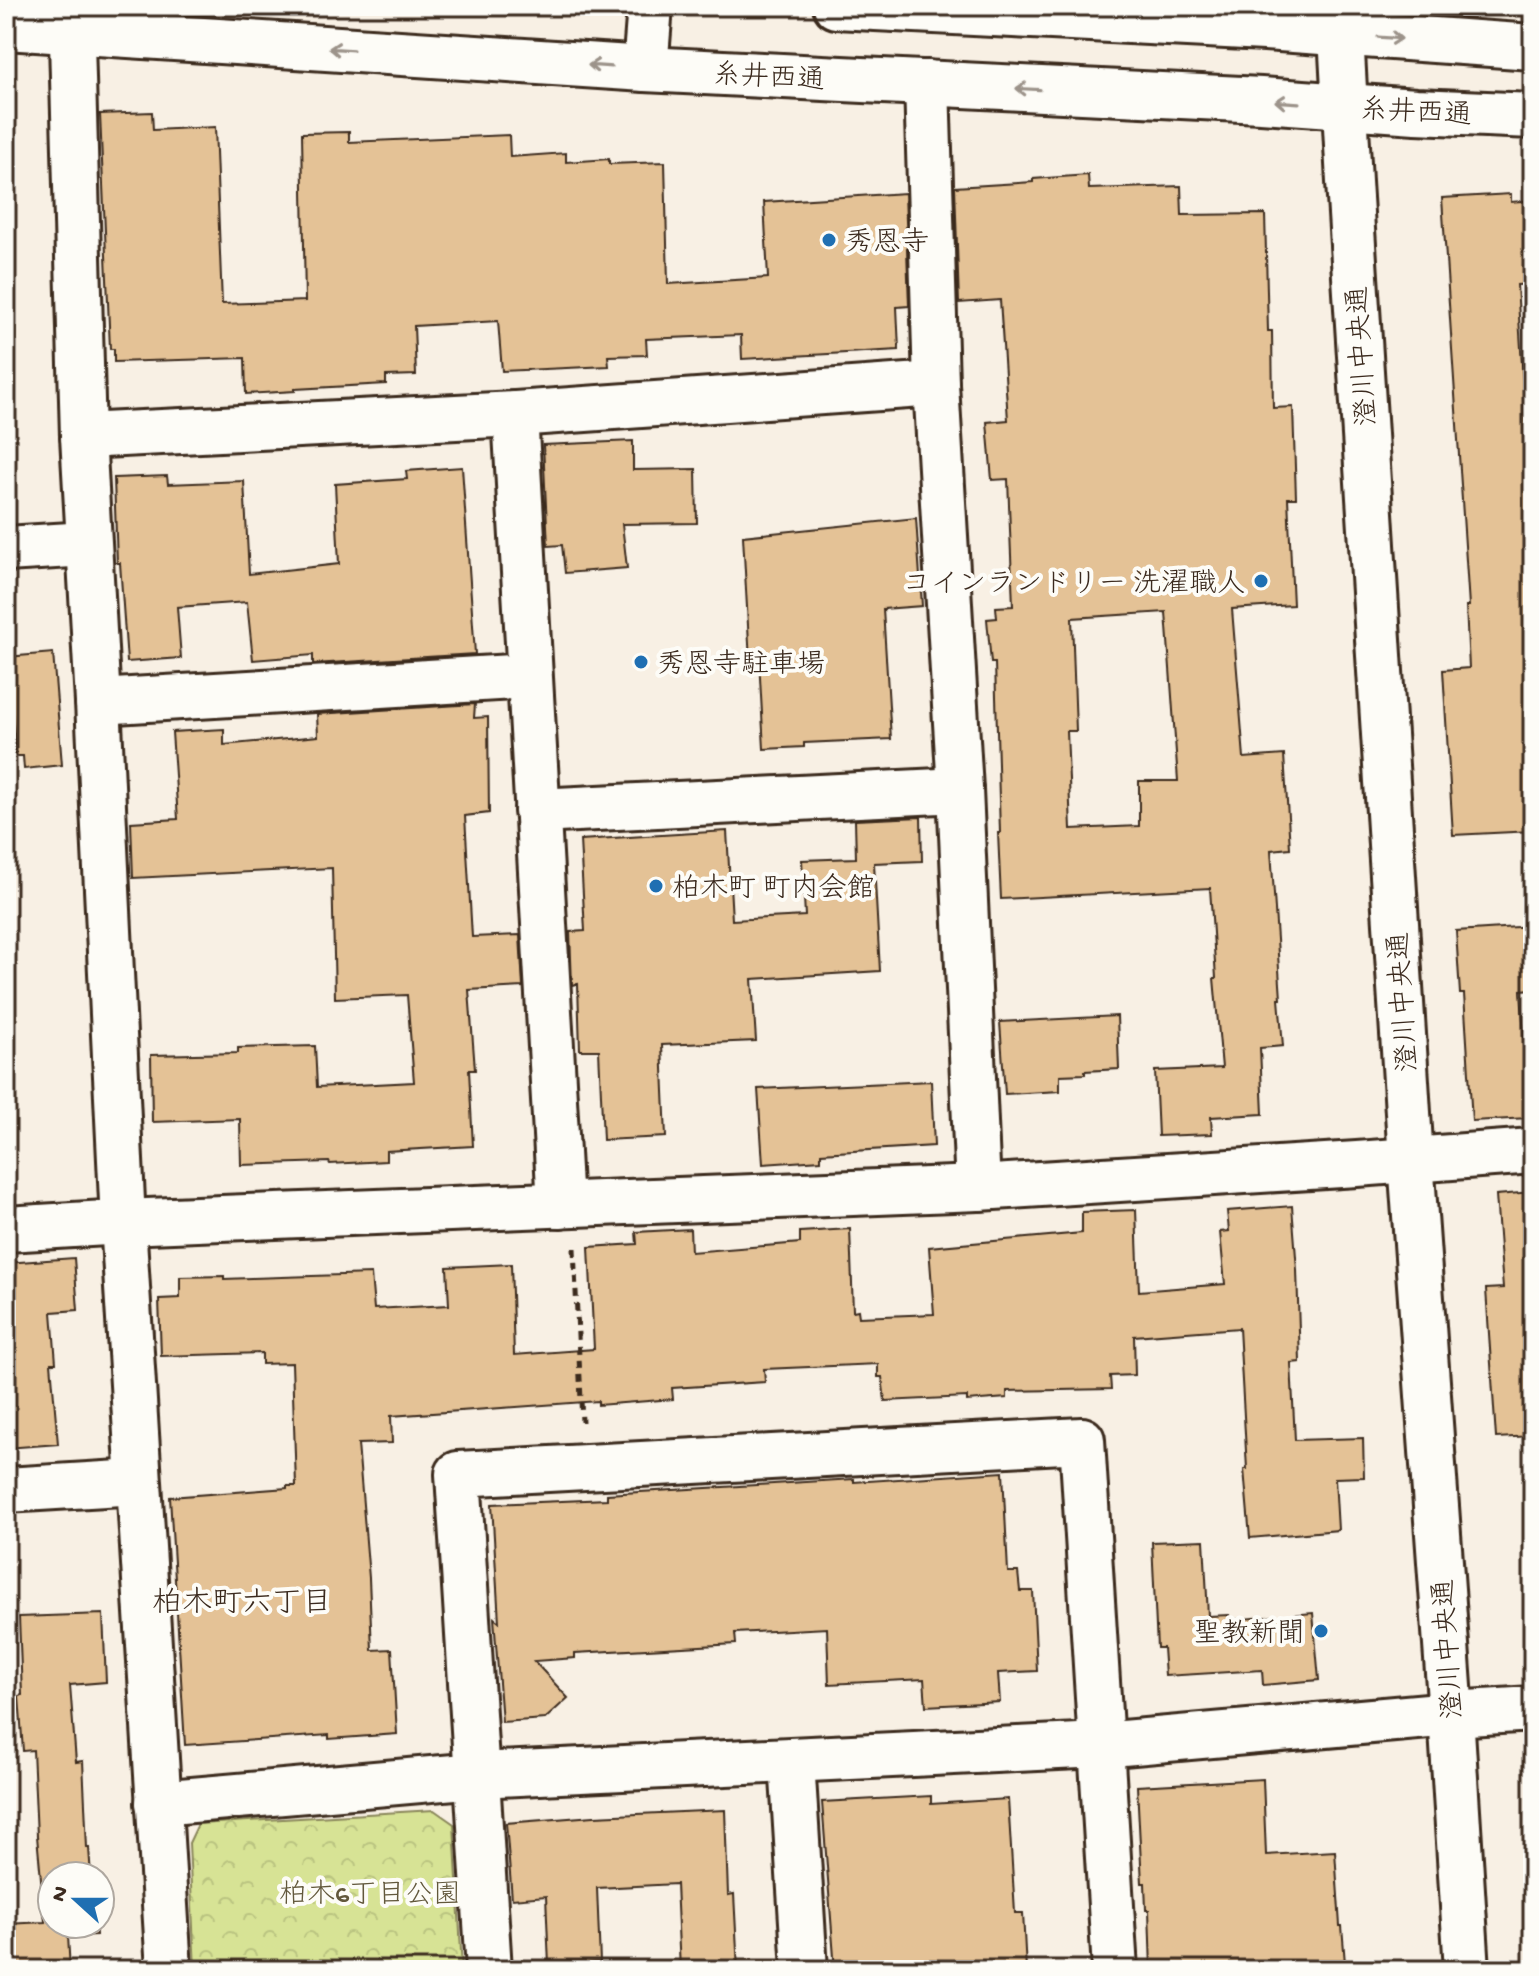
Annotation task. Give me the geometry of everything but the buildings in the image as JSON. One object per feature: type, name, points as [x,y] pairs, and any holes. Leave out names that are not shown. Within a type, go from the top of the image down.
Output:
[{"type":"street","points":[[645,69],[650,6]]},
{"type":"street","points":[[836,6],[1265,28],[1533,47]]},
{"type":"street","points":[[71,18],[88,544],[123,1222],[169,1970]]},
{"type":"street","name":"糸井西通","points":[[6,27],[71,18],[645,69],[1533,116]]},
{"type":"street","name":"澄川中央通","points":[[1341,34],[1411,1160],[1467,1970]]},
{"type":"street","points":[[927,83],[936,384],[960,790],[978,1188]]},
{"type":"street","points":[[83,436],[515,414],[936,384]]},
{"type":"street","points":[[515,414],[537,811],[566,1204]]},
{"type":"street","points":[[6,549],[88,544]]},
{"type":"street","points":[[98,702],[529,676]]},
{"type":"street","points":[[537,811],[960,790]]},
{"type":"street","points":[[6,1229],[978,1188],[1533,1151]]},
{"type":"street","points":[[489,1970],[458,1474],[1082,1440],[1115,1970]]},
{"type":"street","points":[[6,1490],[138,1482]]},
{"type":"street","points":[[158,1803],[477,1775],[1100,1745],[1533,1709]]},
{"type":"street","points":[[792,1761],[805,1970]]},
{"type":"path","points":[[566,1204],[583,1467]]},
{"type":"green space","name":"柏木6丁目公園","points":[[434,1810],[454,1824],[462,1970],[195,1970],[189,1843],[198,1824]]},
{"type":"place","name":"秀恩寺","points":[[829,240]]},
{"type":"place","name":"コインランドリー 洗濯職人","points":[[1261,581]]},
{"type":"place","name":"秀恩寺駐車場","points":[[641,662]]},
{"type":"place","name":"柏木町 町内会館","points":[[656,886]]},
{"type":"place","name":"聖教新聞","points":[[1321,1631]]},
{"type":"district","name":"柏木町六丁目","points":[[242,1601]]}]
